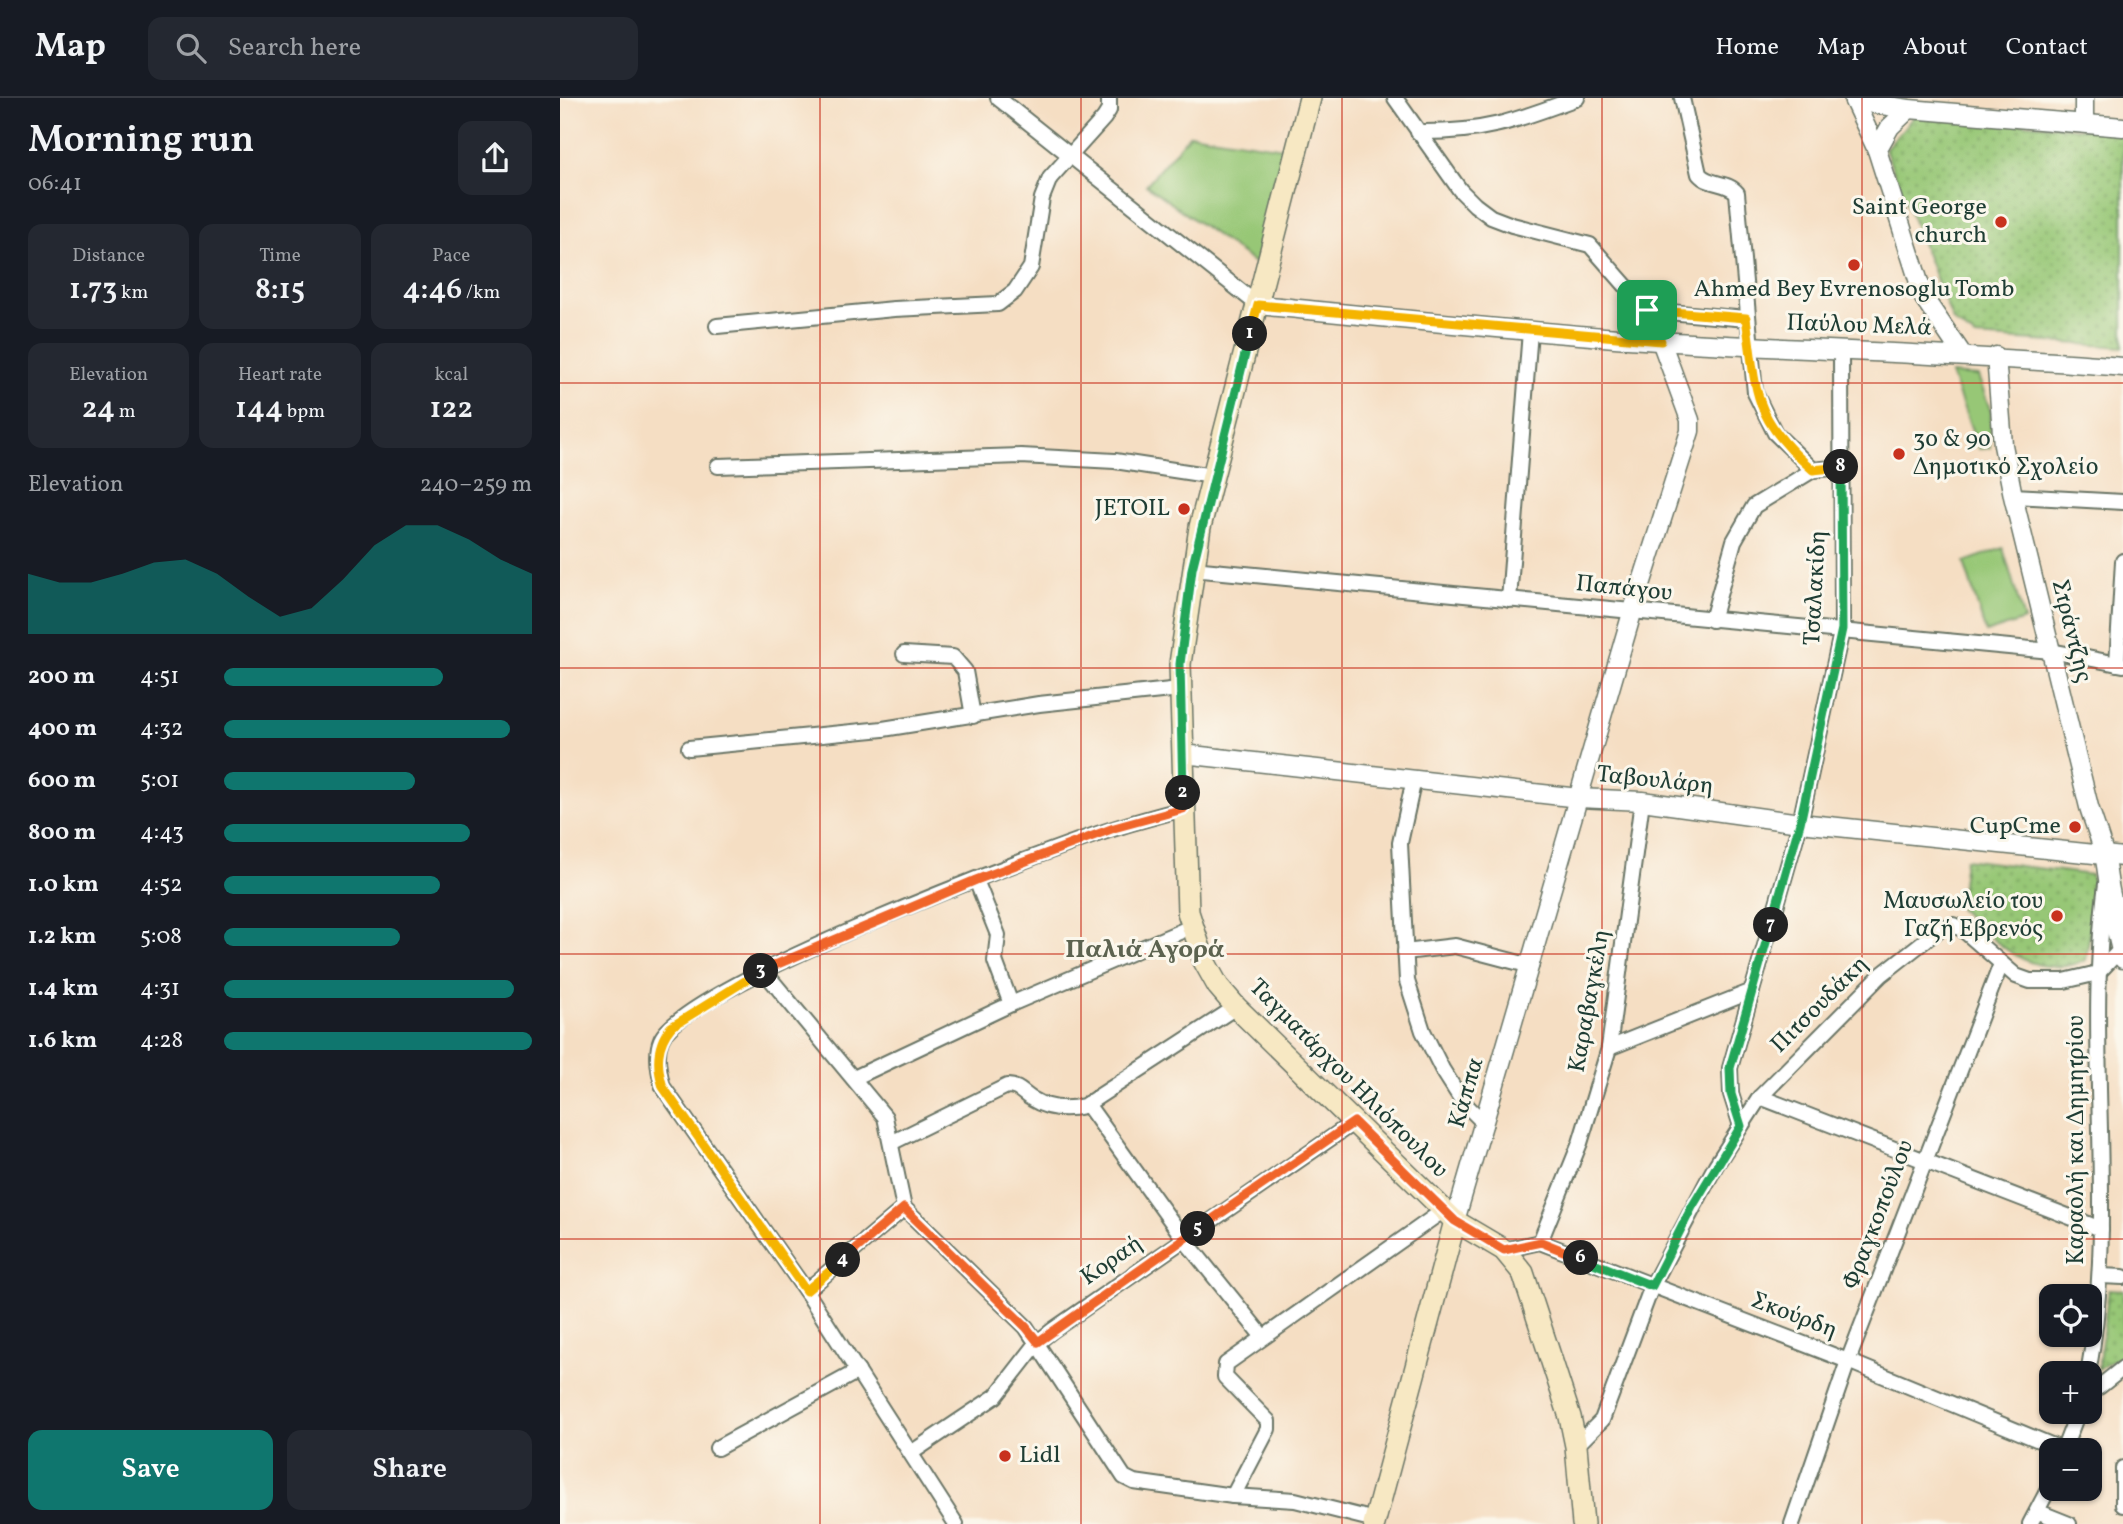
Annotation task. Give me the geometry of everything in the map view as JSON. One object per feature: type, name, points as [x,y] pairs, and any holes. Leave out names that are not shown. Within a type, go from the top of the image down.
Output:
[{"type":"main road","name":"Ταγματάρχου Ηλιόπουλου","points":[[1310,98],[1213,476],[1192,569],[1180,664],[1184,882],[1191,927],[1204,961],[1218,986],[1236,1007],[1449,1215],[1504,1250],[1530,1286],[1576,1446],[1583,1524]]},
{"type":"main road","name":"Κάππα","points":[[1375,1522],[1449,1215]]},
{"type":"street","points":[[998,98],[1258,305]]},
{"type":"street","points":[[717,326],[894,309],[998,304],[1025,280],[1031,267],[1045,187],[1104,118],[1109,110],[1109,98]]},
{"type":"street","points":[[1395,98],[1460,190],[1475,205],[1491,217],[1512,225],[1590,245],[1647,310],[1661,341]]},
{"type":"street","points":[[1418,132],[1453,133],[1505,125],[1577,98]]},
{"type":"street","points":[[1682,98],[1699,174],[1704,179],[1733,187],[1737,192],[1746,318],[1758,403],[1775,433],[1813,470]]},
{"type":"street","points":[[2084,98],[2084,123]]},
{"type":"street","points":[[1851,99],[1909,109],[2123,127]]},
{"type":"street","points":[[1851,99],[1877,150],[1924,298],[1962,354]]},
{"type":"street","points":[[1877,150],[1891,127],[1909,109]]},
{"type":"street","name":"Παύλου Μελά","points":[[1258,305],[1661,341],[1841,352],[1962,354],[2123,368]]},
{"type":"street","points":[[1647,310],[1746,318]]},
{"type":"street","points":[[1509,600],[1530,331]]},
{"type":"street","name":"Κάππα","points":[[1449,1215],[1485,1124],[1632,613],[1690,431],[1689,420],[1661,341]]},
{"type":"street","name":"Τσαλακίδη","points":[[1741,1126],[1731,1094],[1730,1068],[1800,823],[1842,629],[1841,352]]},
{"type":"street","name":"Στράντζης","points":[[1996,356],[2003,445],[2013,496],[2104,856],[2106,879],[2120,918],[2121,954]]},
{"type":"street","points":[[718,466],[1021,456],[1115,461],[1213,476]]},
{"type":"street","points":[[1712,620],[1731,551],[1747,514],[1763,499],[1813,470],[1842,467]]},
{"type":"street","points":[[2013,496],[2123,502]]},
{"type":"street","points":[[2120,664],[2123,561]]},
{"type":"street","name":"Παπάγου","points":[[1192,569],[1632,613],[1842,629],[2051,651],[2120,664]]},
{"type":"street","points":[[904,654],[953,657],[965,671],[973,716]]},
{"type":"street","points":[[689,748],[789,736],[883,729],[1039,704],[1180,689]]},
{"type":"street","name":"Ταβουλάρη","points":[[1183,754],[1579,798],[1642,801],[1800,823],[2123,857]]},
{"type":"street","points":[[1414,779],[1400,843],[1405,952],[1412,1002],[1432,1049],[1463,1102],[1485,1124]]},
{"type":"street","name":"Καραβαγκέλη","points":[[1541,1242],[1580,1143],[1609,1048],[1642,801]]},
{"type":"street","points":[[956,1524],[806,1291],[663,1087],[660,1075],[661,1039],[671,1027],[763,970],[976,880],[1114,828],[1183,809]]},
{"type":"street","name":"Καραολή και Δημητρίου","points":[[2090,1361],[2101,1276],[2098,973],[2106,879]]},
{"type":"street","points":[[976,880],[998,935],[995,961],[1011,1004]]},
{"type":"street","name":"Καραολή και Δημητρίου","points":[[2099,947],[2120,918]]},
{"type":"street","name":"Πιτσουδάκη","points":[[1576,1446],[1602,1420],[1652,1286],[1692,1207],[1741,1126],[1760,1097],[1881,975],[1941,928],[1953,925],[1962,929],[2001,964],[2030,981],[2064,981],[2098,973]]},
{"type":"street","points":[[854,1077],[1011,1004],[1191,927]]},
{"type":"street","points":[[1405,952],[1455,946],[1531,966]]},
{"type":"street","points":[[2098,973],[2121,954]]},
{"type":"street","name":"Φραγκοπούλου","points":[[1792,1524],[1848,1362],[2001,964]]},
{"type":"street","points":[[763,970],[885,1117],[904,1208],[1026,1327],[1124,1477],[1134,1482],[1233,1496],[1295,1500],[1375,1522]]},
{"type":"street","points":[[1609,1048],[1752,991]]},
{"type":"street","points":[[891,1143],[1007,1086],[1017,1087],[1045,1105],[1072,1109],[1087,1104],[1236,1007]]},
{"type":"street","points":[[1760,1097],[2101,1230]]},
{"type":"street","points":[[1087,1104],[1184,1238],[1263,1337]]},
{"type":"street","name":"Κοραή","points":[[911,1453],[996,1396],[1038,1342],[1354,1122]]},
{"type":"street","points":[[806,1291],[904,1208]]},
{"type":"street","points":[[1233,1496],[1268,1429],[1268,1421],[1224,1377],[1224,1368],[1263,1337],[1449,1215]]},
{"type":"street","points":[[1504,1250],[1541,1242]]},
{"type":"street","name":"Σκούρδη","points":[[1541,1242],[2039,1440]]},
{"type":"street","points":[[2101,1276],[2123,1277]]},
{"type":"street","points":[[2102,1385],[2123,1368]]},
{"type":"street","points":[[717,1448],[858,1371]]},
{"type":"street","points":[[2123,1468],[2123,1505]]},
{"type":"street","points":[[2043,1501],[2035,1518],[2069,1524]]},
{"type":"green space","points":[[1916,114],[2123,132],[2123,347],[1975,337],[1953,321],[1885,149]]},
{"type":"green space","points":[[1190,134],[1284,148],[1259,266],[1146,185]]},
{"type":"green space","points":[[1951,374],[1978,376],[1991,412],[1990,448],[1979,449]]},
{"type":"green space","points":[[2003,548],[2024,620],[1986,633],[1964,562]]},
{"type":"green space","points":[[1965,859],[2091,875],[2096,889],[2086,960],[2066,966],[2048,966],[2032,963],[2001,946],[1959,909]]},
{"type":"green space","points":[[2109,1289],[2123,1290],[2123,1355],[2102,1367],[2102,1361],[2099,1361]]},
{"type":"place","name":"Saint George church","points":[[2001,222]]},
{"type":"place","name":"Ahmed Bey Evrenosoglu Tomb","points":[[1854,265]]},
{"type":"place","name":"3ο & 9ο Δημοτικό Σχολείο","points":[[1899,454]]},
{"type":"place","name":"JETOIL","points":[[1184,509]]},
{"type":"place","name":"CupCme","points":[[2075,827]]},
{"type":"place","name":"Μαυσωλείο του Γαζή Εβρενός","points":[[2057,916]]},
{"type":"place","name":"Lidl","points":[[1005,1456]]},
{"type":"district","name":"Παλιά Αγορά","points":[[1145,950]]},
{"type":"route","points":[[1258,305],[1661,341],[1647,310],[1746,318],[1755,393],[1775,433],[1813,470],[1842,467],[1842,629],[1800,823],[1730,1068],[1731,1094],[1741,1126],[1692,1207],[1652,1286],[1541,1242],[1504,1250],[1455,1221],[1354,1122],[1038,1342],[1026,1327],[904,1208],[806,1291],[663,1087],[659,1064],[661,1039],[683,1016],[781,960],[976,880],[1114,828],[1183,809],[1180,664],[1192,569],[1200,527],[1258,305]]}]
